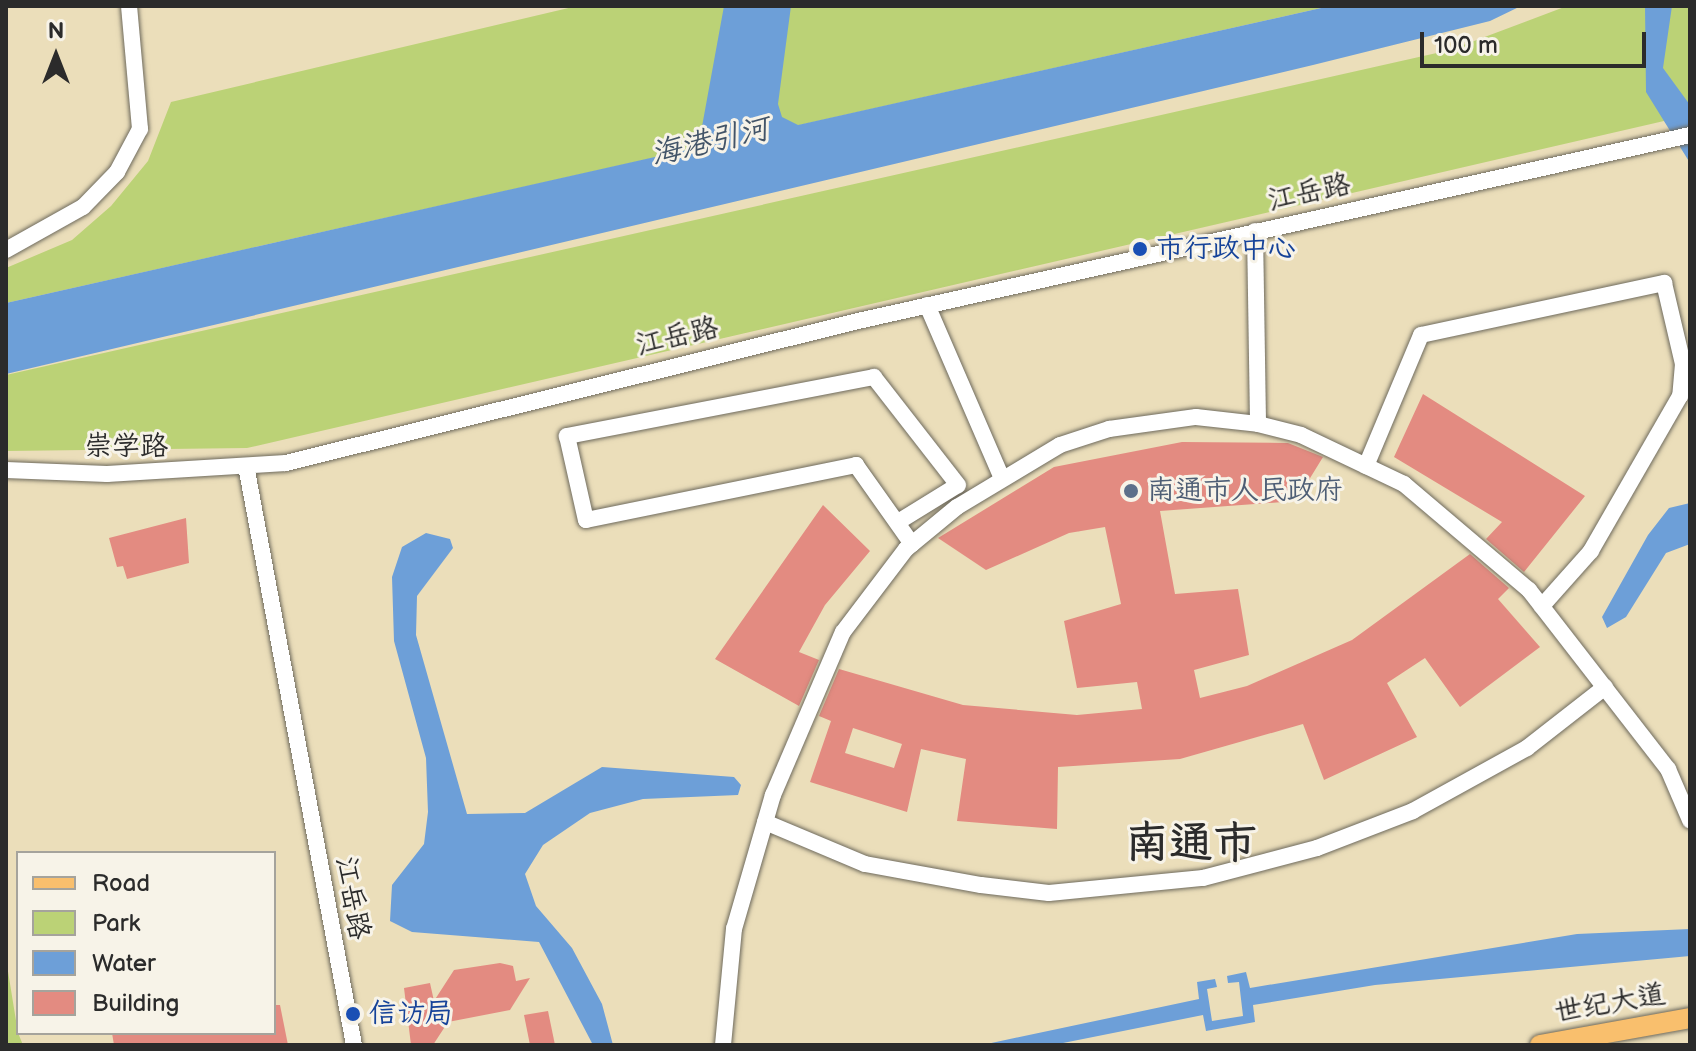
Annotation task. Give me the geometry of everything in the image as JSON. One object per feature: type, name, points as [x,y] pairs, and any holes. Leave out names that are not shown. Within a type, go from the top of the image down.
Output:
[{"type":"main road","name":"世纪大道","points":[[1540,1045],[1690,1018]]},
{"type":"street","points":[[6,250],[42,234],[117,172],[140,129],[129,6]]},
{"type":"street","name":"江岳路","points":[[354,1045],[247,471],[927,305],[1690,135]]},
{"type":"street","points":[[1255,231],[1258,424]]},
{"type":"street","points":[[6,240],[42,234]]},
{"type":"street","points":[[1366,466],[1421,335],[1664,283],[1683,364],[1680,396],[1591,551],[1542,606]]},
{"type":"street","points":[[927,305],[1002,478]]},
{"type":"street","points":[[898,522],[958,485],[874,377],[567,436],[586,520],[856,465],[912,544]]},
{"type":"street","points":[[723,1045],[734,929],[765,822],[843,632],[912,544],[1002,478],[1060,445],[1152,419],[1258,424],[1404,484],[1542,606],[1668,769],[1690,820]]},
{"type":"street","name":"崇学路","points":[[6,470],[247,471]]},
{"type":"street","points":[[765,822],[865,864],[981,885],[1049,893],[1203,878],[1317,848],[1413,811],[1527,748],[1605,687]]},
{"type":"green space","points":[[577,6],[1330,6],[6,303],[6,268],[72,240],[111,206],[148,161],[171,102]]},
{"type":"green space","points":[[1567,6],[1690,6],[1690,115],[247,448],[6,451],[6,375],[1450,50]]},
{"type":"green space","points":[[6,959],[16,1035],[23,1045],[6,1045]]},
{"type":"water","name":"海港引河","points":[[724,6],[791,6],[778,104],[782,117],[798,125],[1330,6],[1521,6],[1490,21],[1313,65],[6,374],[6,303],[686,150],[701,132]]},
{"type":"water","points":[[1645,6],[1672,6],[1663,68],[1690,105],[1690,163],[1646,92]]},
{"type":"water","points":[[1690,503],[1690,544],[1666,553],[1626,617],[1607,628],[1602,617],[1648,535],[1669,508]]},
{"type":"water","points":[[426,533],[450,539],[453,548],[417,596],[416,635],[467,814],[525,813],[602,767],[734,777],[741,785],[738,795],[643,799],[590,813],[543,845],[525,874],[536,906],[572,948],[602,1004],[613,1045],[593,1045],[539,942],[412,932],[390,921],[392,885],[424,844],[428,812],[426,758],[394,641],[392,577],[402,547]]},
{"type":"water","points":[[1690,929],[1690,956],[1375,985],[1253,1005],[1255,1022],[1206,1031],[1203,1015],[1053,1045],[982,1045],[1199,999],[1197,982],[1215,979],[1217,987],[1207,989],[1212,1021],[1243,1016],[1239,982],[1228,983],[1227,976],[1246,972],[1250,988],[1577,934]]},
{"type":"building","points":[[1423,394],[1585,496],[1524,572],[1486,539],[1502,522],[1394,457]]},
{"type":"building","points":[[1182,442],[1288,443],[1323,457],[1296,501],[1160,511],[1175,594],[1238,589],[1249,655],[1194,670],[1200,698],[1247,686],[1352,640],[1470,554],[1509,588],[1498,599],[1540,647],[1460,707],[1425,658],[1387,683],[1417,737],[1324,780],[1303,724],[1180,759],[1058,767],[1057,829],[957,821],[966,759],[921,749],[907,812],[810,782],[831,721],[819,716],[839,669],[963,705],[1077,715],[1142,709],[1137,682],[1077,688],[1064,621],[1121,604],[1105,527],[1069,533],[986,570],[938,538],[1054,467]],"holes":[[[853,728],[902,744],[894,768],[845,753]]]},
{"type":"building","points":[[823,505],[870,551],[825,605],[799,652],[819,660],[799,706],[715,659]]},
{"type":"building","points":[[186,518],[189,563],[127,579],[123,566],[117,567],[109,538]]},
{"type":"building","points":[[500,963],[513,966],[516,981],[530,978],[510,1010],[448,1022],[433,1045],[411,1045],[404,988],[430,983],[434,1001],[454,970]]},
{"type":"building","points":[[276,1005],[280,1005],[288,1045],[114,1045],[112,1035],[276,1035]]},
{"type":"building","points":[[548,1011],[555,1045],[530,1045],[524,1015]]},
{"type":"place","name":"市行政中心","points":[[1140,249]]},
{"type":"place","name":"南通市人民政府","points":[[1131,491]]},
{"type":"place","name":"信访局","points":[[353,1014]]},
{"type":"district","name":"南通市","points":[[1191,844]]}]
